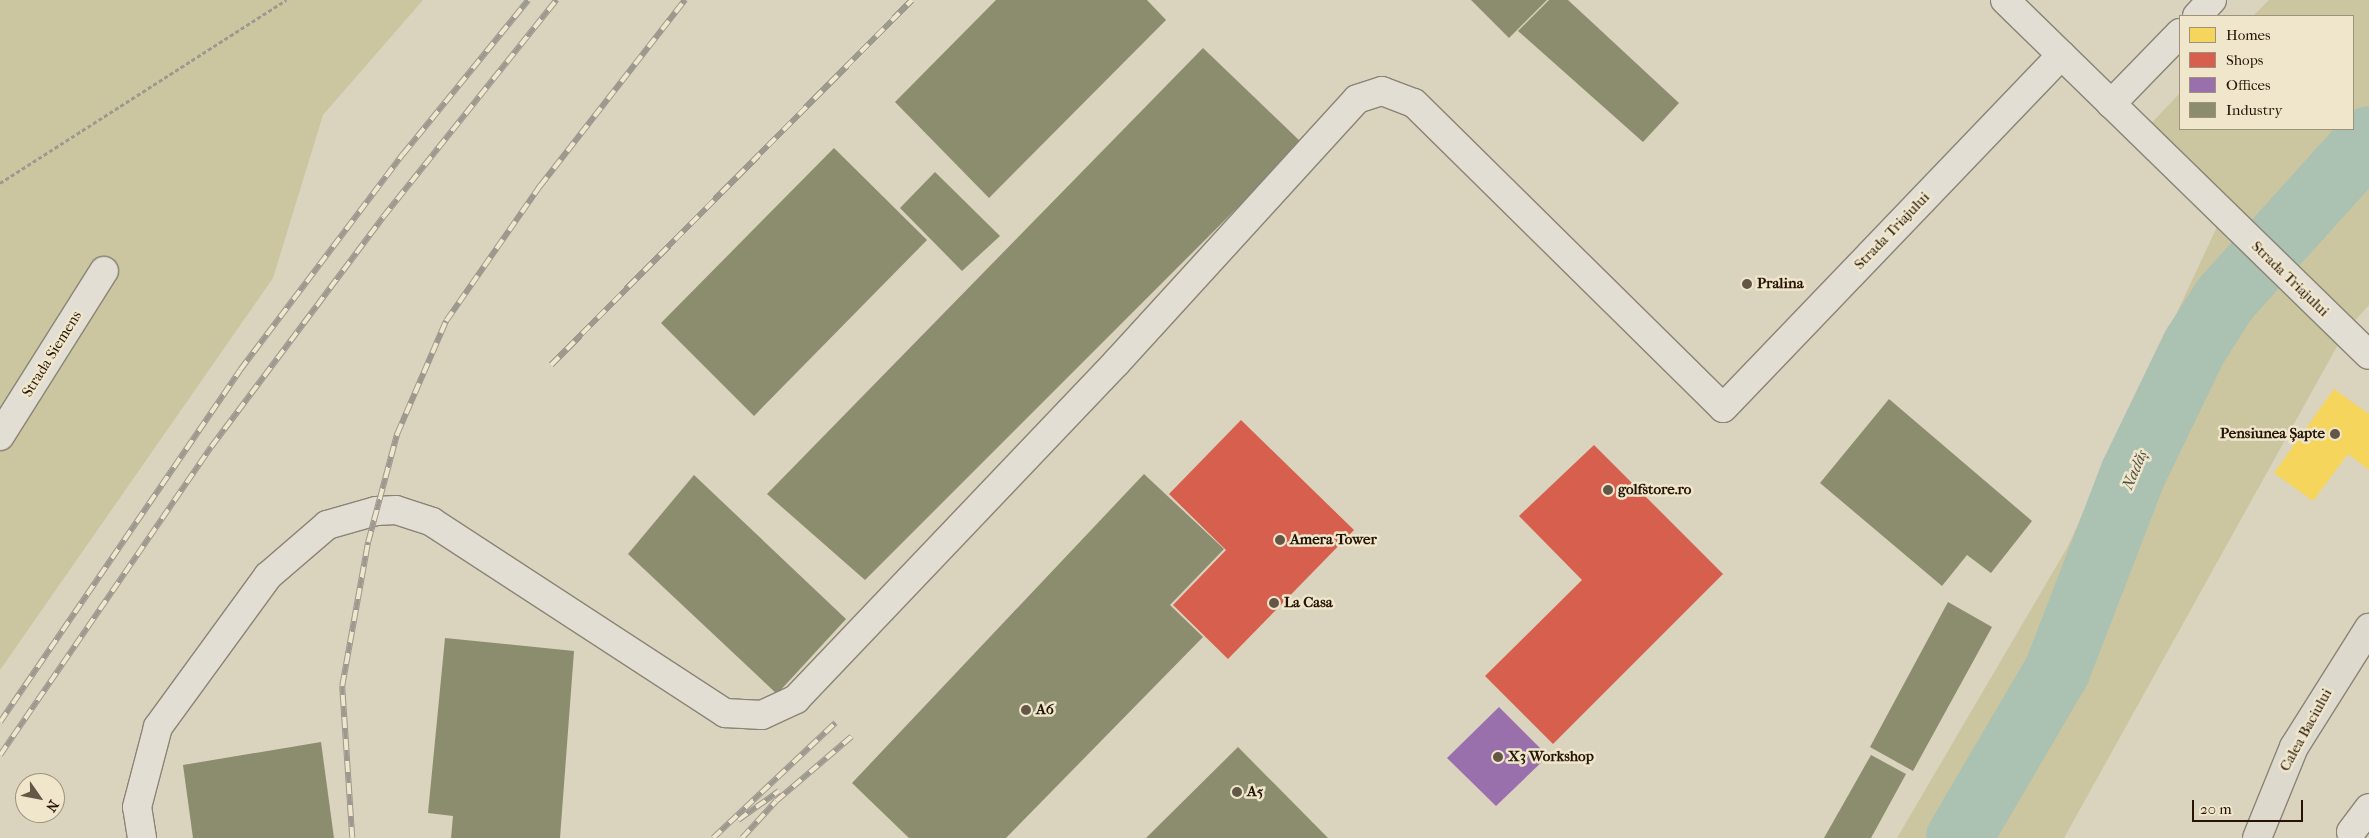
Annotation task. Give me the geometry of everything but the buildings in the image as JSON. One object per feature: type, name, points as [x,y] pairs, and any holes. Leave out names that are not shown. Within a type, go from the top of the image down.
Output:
[{"type":"main road","name":"Calea Baciului","points":[[2257,838],[2294,747],[2369,628]]},
{"type":"street","name":"Strada Triajului","points":[[2005,0],[2369,355]]},
{"type":"street","points":[[2198,15],[2212,0]]},
{"type":"street","points":[[2111,104],[2179,34]]},
{"type":"street","name":"Strada Triajului","points":[[142,838],[137,806],[158,727],[268,576],[326,525],[376,512],[396,510],[432,522],[725,713],[762,715],[796,699],[1116,363],[1357,99],[1382,90],[1414,103],[1723,408],[2061,56]]},
{"type":"street","name":"Strada Siemens","points":[[0,436],[104,271]]},
{"type":"street","points":[[2351,832],[2369,808]]},
{"type":"path","points":[[0,183],[286,0]]},
{"type":"shaded area","points":[[0,0],[423,0],[323,115],[273,278],[0,670]]},
{"type":"shaded area","points":[[2269,0],[2369,0],[2369,305],[2345,332],[2064,838],[1897,838],[2067,548],[2223,214],[2141,134],[2179,94],[2179,130],[2354,130],[2354,15],[2254,15]]},
{"type":"waterway","name":"Nadăș","points":[[1959,838],[2057,671],[2133,474],[2195,346],[2225,299],[2369,139]]},
{"type":"railway","points":[[0,722],[240,370],[403,154],[528,0]]},
{"type":"railway","points":[[0,755],[211,447],[383,217],[556,0]]},
{"type":"railway","points":[[352,838],[342,686],[368,542],[397,434],[446,321],[540,186],[685,0]]},
{"type":"railway","points":[[551,365],[912,0]]},
{"type":"railway","points":[[713,838],[835,723]]},
{"type":"railway","points":[[742,838],[776,801],[851,737]]},
{"type":"railway","points":[[738,820],[779,791]]},
{"type":"place","name":"Pralina","points":[[1747,284]]},
{"type":"place","name":"Pensiunea Șapte","points":[[2335,434]]},
{"type":"place","name":"golfstore.ro","points":[[1608,490]]},
{"type":"place","name":"Amera Tower","points":[[1280,540]]},
{"type":"place","name":"La Casa","points":[[1274,603]]},
{"type":"place","name":"A6","points":[[1026,710]]},
{"type":"place","name":"X3 Workshop","points":[[1498,757]]},
{"type":"place","name":"A5","points":[[1237,792]]}]
